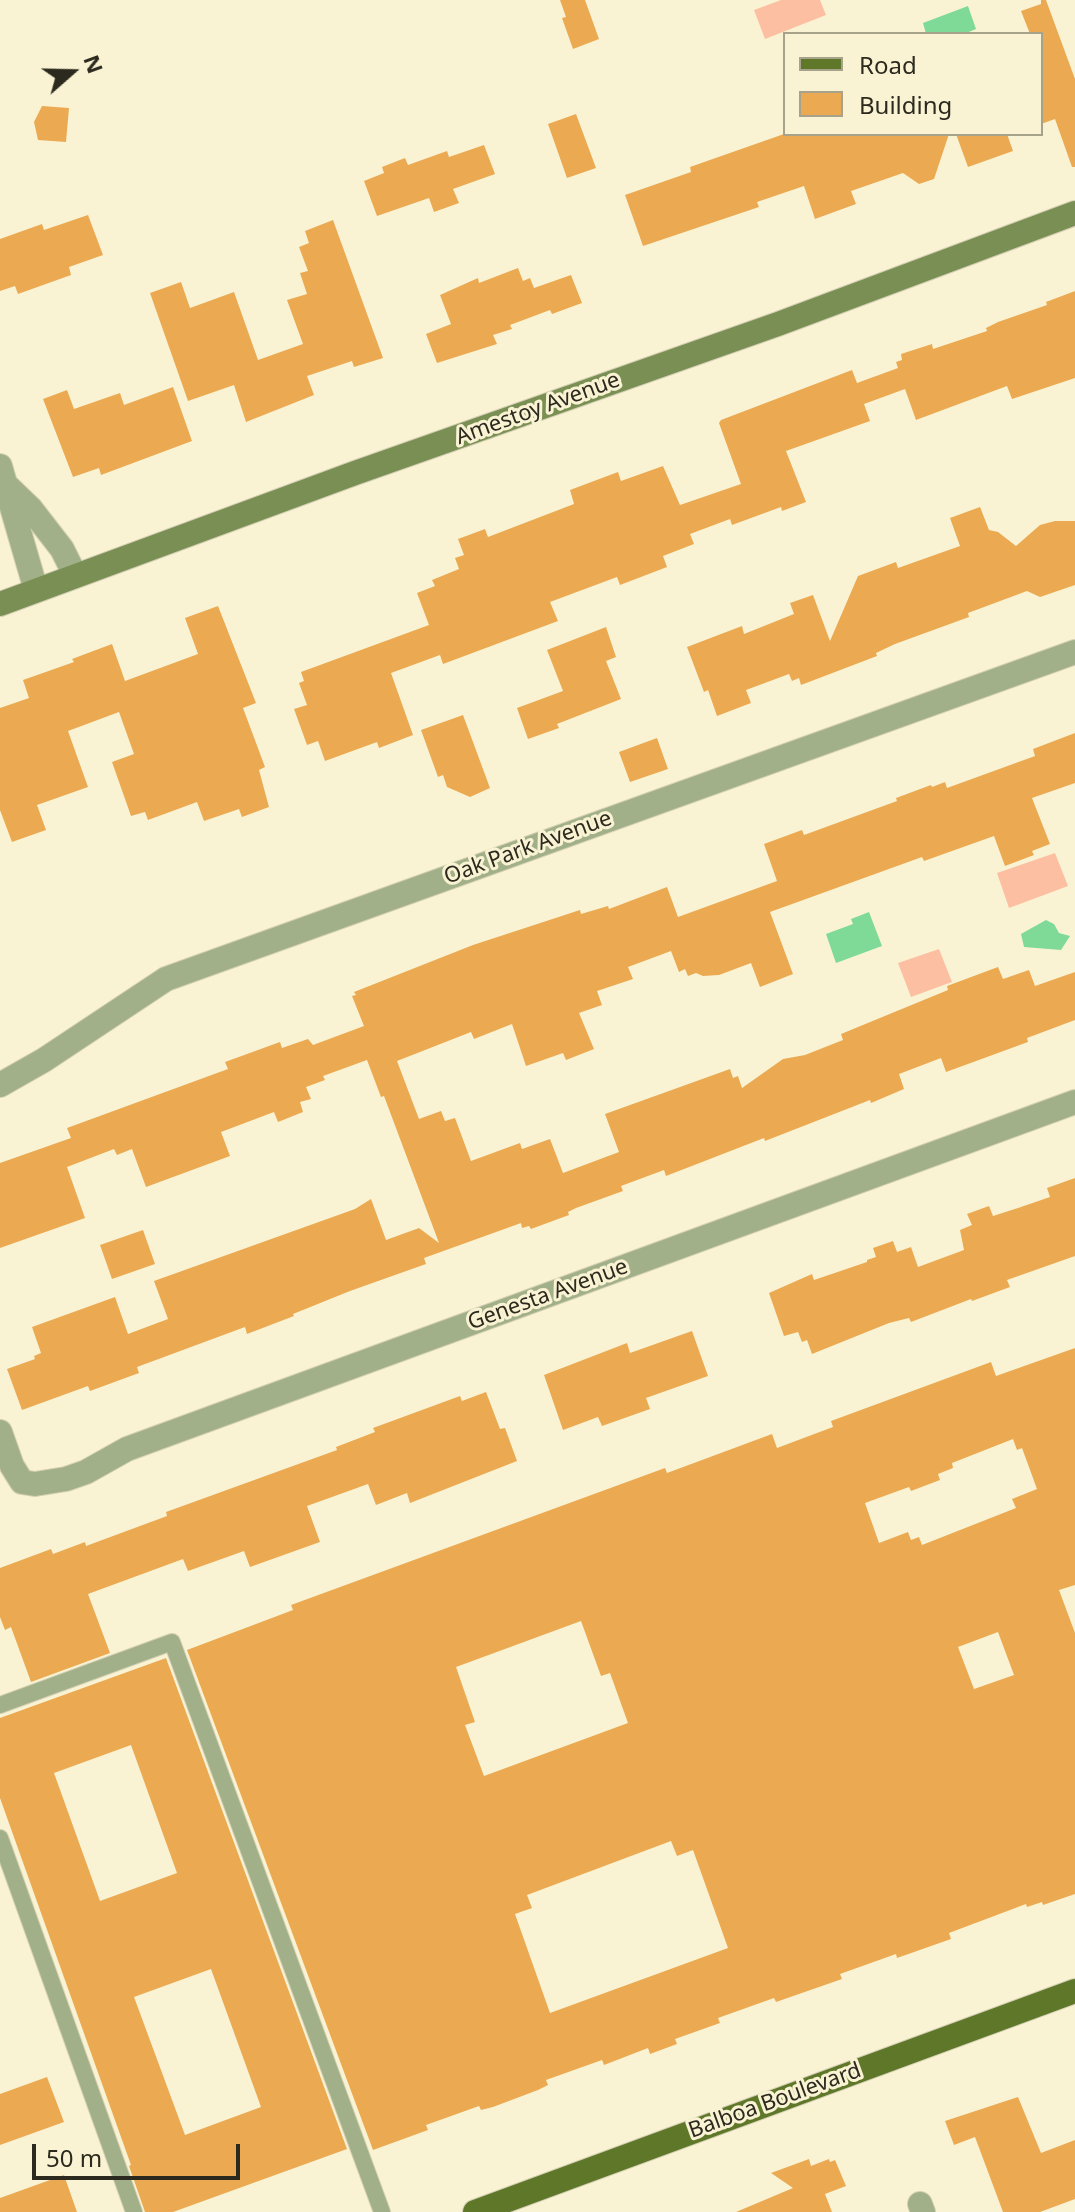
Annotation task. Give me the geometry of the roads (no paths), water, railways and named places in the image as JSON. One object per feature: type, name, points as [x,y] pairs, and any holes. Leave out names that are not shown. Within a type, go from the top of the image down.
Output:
[{"type":"main road","name":"Balboa Boulevard","points":[[475,2212],[1075,1991]]},
{"type":"street","name":"Amestoy Avenue","points":[[0,604],[778,324],[1075,213]]},
{"type":"street","points":[[4,476],[62,549],[75,575]]},
{"type":"street","points":[[4,476],[36,590]]},
{"type":"street","name":"Oak Park Avenue","points":[[0,1085],[44,1060],[166,979],[1075,652]]},
{"type":"street","name":"Genesta Avenue","points":[[0,1432],[12,1466],[22,1482],[35,1484],[66,1479],[86,1472],[127,1449],[1075,1102]]},
{"type":"lane","points":[[0,1705],[172,1642],[382,2212]]},
{"type":"lane","points":[[0,1838],[134,2212]]}]
